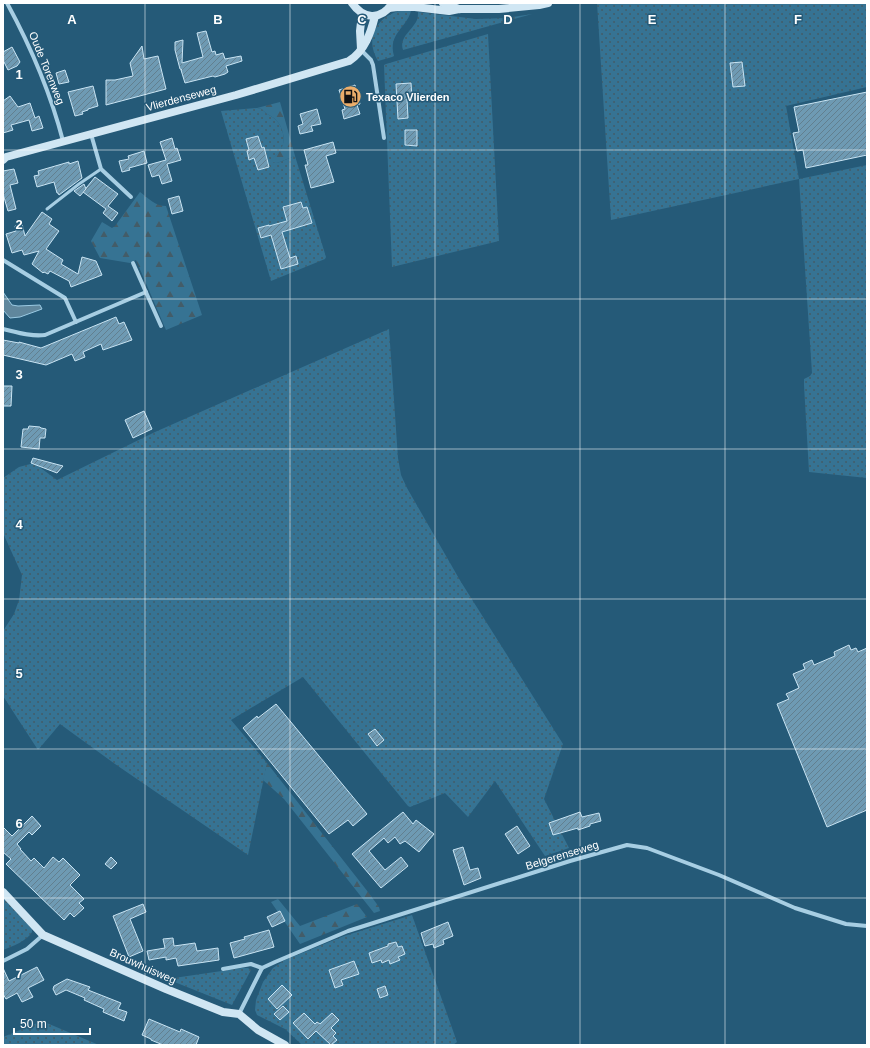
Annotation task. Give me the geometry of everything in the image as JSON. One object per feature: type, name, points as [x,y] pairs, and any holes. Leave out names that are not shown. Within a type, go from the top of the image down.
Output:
[{"type":"street","name":"Oude Torenweg","points":[[8,3],[26,37],[40,69],[55,111],[63,143]]},
{"type":"street","points":[[352,3],[356,10],[362,14],[375,16],[381,14],[391,6],[449,11],[459,9],[499,9],[548,3]]},
{"type":"street","points":[[443,3],[459,9]]},
{"type":"street","points":[[362,14],[360,31],[361,50],[371,60],[373,65],[384,138]]},
{"type":"street","name":"Vlierdenseweg","points":[[3,160],[6,157],[63,143],[236,95],[349,61],[361,50],[371,32],[375,16]]},
{"type":"street","points":[[91,134],[101,170],[132,197]]},
{"type":"street","points":[[3,260],[65,298],[76,322]]},
{"type":"street","points":[[133,263],[161,326]]},
{"type":"street","points":[[3,328],[38,336],[45,335],[146,292]]},
{"type":"street","name":"Belgerenseweg","points":[[262,968],[348,931],[570,861],[627,845],[647,848],[712,872],[795,908],[846,924],[867,926]]},
{"type":"street","name":"Brouwhuisweg","points":[[3,892],[44,935],[166,989],[223,1012],[239,1014]]},
{"type":"street","points":[[3,961],[27,949],[44,935]]},
{"type":"street","points":[[223,969],[251,964],[262,968],[239,1014],[258,1030],[285,1045]]},
{"type":"lane","points":[[47,209],[79,184],[101,170]]},
{"type":"green space","points":[[597,3],[867,3],[867,87],[786,106],[799,179],[611,220]]},
{"type":"green space","points":[[401,10],[411,11],[409,17],[395,36],[393,42],[394,56],[378,61],[372,44],[375,29],[385,18]]},
{"type":"green space","points":[[418,12],[476,19],[507,18],[532,14],[403,50],[402,42],[417,21]]},
{"type":"green space","points":[[488,34],[499,241],[392,267],[384,65]]},
{"type":"green space","points":[[280,102],[295,156],[277,163],[272,162],[271,160],[282,147],[284,138],[282,130],[278,122],[262,109],[257,108]]},
{"type":"green space","points":[[257,108],[262,109],[278,122],[282,130],[284,138],[282,147],[272,160],[277,163],[295,156],[326,257],[325,259],[271,281],[221,111]]},
{"type":"green space","points":[[867,165],[867,478],[809,472],[804,379],[812,373],[799,179]]},
{"type":"green space","points":[[140,192],[155,203],[166,206],[202,315],[166,330],[136,260],[130,263],[100,258],[91,241],[102,222],[112,228],[115,226]]},
{"type":"green space","points":[[389,329],[398,458],[401,475],[461,582],[563,744],[544,799],[569,848],[545,856],[495,781],[468,817],[445,793],[410,807],[408,806],[303,677],[231,720],[267,763],[248,855],[115,764],[60,724],[38,750],[3,696],[3,631],[14,614],[19,600],[22,575],[3,533],[3,478],[19,467],[34,463],[57,480],[155,432]]},
{"type":"green space","points":[[267,763],[368,892],[379,907],[380,911],[374,913],[284,799],[263,780]]},
{"type":"green space","points":[[3,898],[32,928],[32,932],[23,941],[3,950]]},
{"type":"green space","points":[[278,899],[300,926],[357,904],[367,917],[300,944],[271,902]]},
{"type":"green space","points":[[412,915],[457,1042],[453,1045],[302,1045],[285,1029],[257,1015],[255,1010],[256,1000],[263,982],[273,968],[285,960],[344,936]]},
{"type":"green space","points":[[248,968],[251,970],[232,1005],[167,979]]},
{"type":"green space","points":[[42,1021],[99,1045],[3,1045],[3,1037]]},
{"type":"shaded area","points":[[3,292],[12,305],[40,305],[42,309],[20,317],[10,318],[3,310]]},
{"type":"building","points":[[206,31],[212,52],[215,51],[216,55],[223,53],[225,59],[241,56],[242,61],[226,66],[228,72],[225,74],[185,83],[175,50],[175,42],[183,40],[182,63],[203,57],[197,33]]},
{"type":"building","points":[[142,46],[144,59],[158,56],[166,89],[106,105],[106,80],[115,80],[133,76],[130,63]]},
{"type":"building","points":[[12,47],[20,62],[17,66],[8,70],[3,60],[3,52]]},
{"type":"building","points":[[742,62],[745,86],[733,87],[730,63]]},
{"type":"building","points":[[65,70],[69,82],[59,84],[56,73]]},
{"type":"building","points":[[411,83],[412,99],[407,99],[408,118],[398,119],[396,84]]},
{"type":"building","points":[[355,85],[360,104],[357,105],[360,114],[344,119],[342,110],[345,109],[339,90]]},
{"type":"building","points":[[93,86],[98,106],[82,112],[83,114],[75,116],[68,92]]},
{"type":"building","points":[[867,92],[867,155],[806,168],[803,150],[797,151],[793,133],[799,132],[794,107]]},
{"type":"building","points":[[10,96],[18,107],[30,103],[35,118],[39,116],[43,128],[32,131],[29,120],[11,125],[13,130],[3,133],[3,101]]},
{"type":"building","points":[[317,109],[321,124],[311,126],[313,131],[300,134],[298,126],[303,124],[300,114]]},
{"type":"building","points":[[405,130],[417,130],[417,146],[405,145]]},
{"type":"building","points":[[258,136],[262,148],[264,147],[269,167],[258,170],[254,158],[249,160],[247,151],[249,150],[246,139]]},
{"type":"building","points":[[172,138],[175,149],[177,148],[181,160],[167,164],[172,181],[162,184],[159,175],[152,177],[148,165],[166,160],[160,142]]},
{"type":"building","points":[[333,142],[336,153],[326,156],[334,182],[311,188],[305,165],[308,165],[304,150]]},
{"type":"building","points":[[144,151],[147,163],[129,168],[130,170],[122,172],[119,161],[129,159],[128,156]]},
{"type":"building","points":[[78,161],[82,178],[59,195],[54,182],[37,187],[34,176],[39,175],[38,171],[69,162],[69,164]]},
{"type":"building","points":[[14,169],[18,183],[10,185],[16,209],[8,211],[3,194],[3,171]]},
{"type":"building","points":[[95,177],[118,194],[108,206],[118,213],[112,221],[103,213],[106,209],[83,192]]},
{"type":"building","points":[[84,184],[86,189],[80,196],[74,191]]},
{"type":"building","points":[[179,196],[183,211],[172,214],[168,199]]},
{"type":"building","points":[[301,202],[303,208],[307,207],[312,223],[282,232],[290,258],[296,256],[298,264],[281,269],[271,235],[261,238],[258,228],[287,221],[283,207]]},
{"type":"building","points":[[42,212],[52,219],[49,224],[59,231],[46,249],[63,260],[61,264],[78,274],[82,257],[96,261],[102,275],[71,287],[69,281],[50,271],[48,274],[43,273],[32,264],[39,251],[24,255],[22,250],[12,253],[6,234],[16,231],[15,226],[22,224],[25,236]]},
{"type":"building","points":[[116,317],[119,324],[124,322],[132,340],[103,350],[101,344],[83,352],[85,357],[75,361],[72,354],[46,365],[3,355],[3,340],[19,342],[41,348]]},
{"type":"building","points":[[3,386],[12,386],[11,406],[3,406]]},
{"type":"building","points":[[144,411],[152,429],[133,438],[125,420]]},
{"type":"building","points":[[29,426],[46,429],[45,438],[40,438],[39,449],[21,447],[23,429],[28,429]]},
{"type":"building","points":[[33,458],[63,466],[57,473],[31,463]]},
{"type":"building","points":[[849,645],[851,650],[856,648],[858,652],[867,648],[867,810],[827,827],[777,704],[789,699],[786,694],[799,688],[793,674],[805,669],[803,664],[812,660],[814,665],[835,656],[834,652]]},
{"type":"building","points":[[276,704],[367,814],[353,826],[348,820],[329,834],[243,728],[257,716],[258,718]]},
{"type":"building","points":[[375,729],[384,740],[377,746],[368,734]]},
{"type":"building","points":[[403,812],[413,824],[416,820],[434,834],[419,852],[405,841],[400,844],[395,837],[388,843],[384,838],[369,851],[385,870],[401,857],[408,866],[381,888],[352,854]]},
{"type":"building","points":[[580,812],[582,817],[599,813],[601,821],[590,824],[590,826],[578,830],[578,828],[553,835],[549,823]]},
{"type":"building","points":[[32,816],[41,826],[32,835],[29,832],[17,844],[31,861],[34,858],[44,868],[53,857],[59,862],[63,858],[80,875],[70,885],[84,899],[79,903],[84,908],[74,917],[70,913],[64,920],[6,864],[11,859],[3,852],[3,827],[12,836]]},
{"type":"building","points":[[517,826],[530,846],[518,854],[505,834]]},
{"type":"building","points":[[463,847],[470,870],[478,868],[481,878],[464,885],[453,850]]},
{"type":"building","points":[[111,857],[117,863],[111,869],[105,864]]},
{"type":"building","points":[[143,904],[146,912],[130,919],[143,951],[129,957],[113,916]]},
{"type":"building","points":[[280,911],[285,921],[272,927],[267,917]]},
{"type":"building","points":[[448,922],[453,936],[443,940],[444,944],[434,948],[433,944],[425,946],[421,933]]},
{"type":"building","points":[[269,930],[274,947],[234,958],[230,943],[245,939],[244,937]]},
{"type":"building","points":[[173,938],[174,946],[195,943],[197,951],[218,948],[219,960],[178,966],[176,958],[166,960],[166,957],[149,960],[147,951],[165,948],[163,939]]},
{"type":"building","points":[[396,942],[398,947],[402,946],[405,954],[398,957],[400,960],[390,964],[389,960],[382,963],[381,960],[372,963],[369,953]]},
{"type":"building","points":[[354,961],[359,974],[341,980],[343,985],[335,988],[329,970]]},
{"type":"building","points":[[37,967],[44,980],[28,988],[33,997],[22,1002],[17,993],[6,999],[3,994],[3,968],[9,981]]},
{"type":"building","points":[[67,979],[90,987],[88,990],[121,1003],[118,1009],[127,1012],[124,1021],[103,1012],[104,1009],[84,1000],[85,998],[66,990],[56,995],[53,989],[54,986]]},
{"type":"building","points":[[282,985],[292,995],[277,1009],[268,999]]},
{"type":"building","points":[[385,986],[388,995],[380,998],[377,989]]},
{"type":"building","points":[[283,1006],[289,1012],[280,1020],[274,1014]]},
{"type":"building","points":[[304,1013],[315,1024],[317,1022],[320,1024],[332,1013],[339,1020],[331,1028],[336,1033],[333,1036],[337,1040],[331,1045],[316,1031],[308,1039],[293,1023]]},
{"type":"building","points":[[149,1019],[180,1032],[181,1029],[199,1037],[196,1045],[163,1045],[151,1040],[142,1035]]},
{"type":"place","name":"Texaco Vlierden","points":[[350,97]]}]
